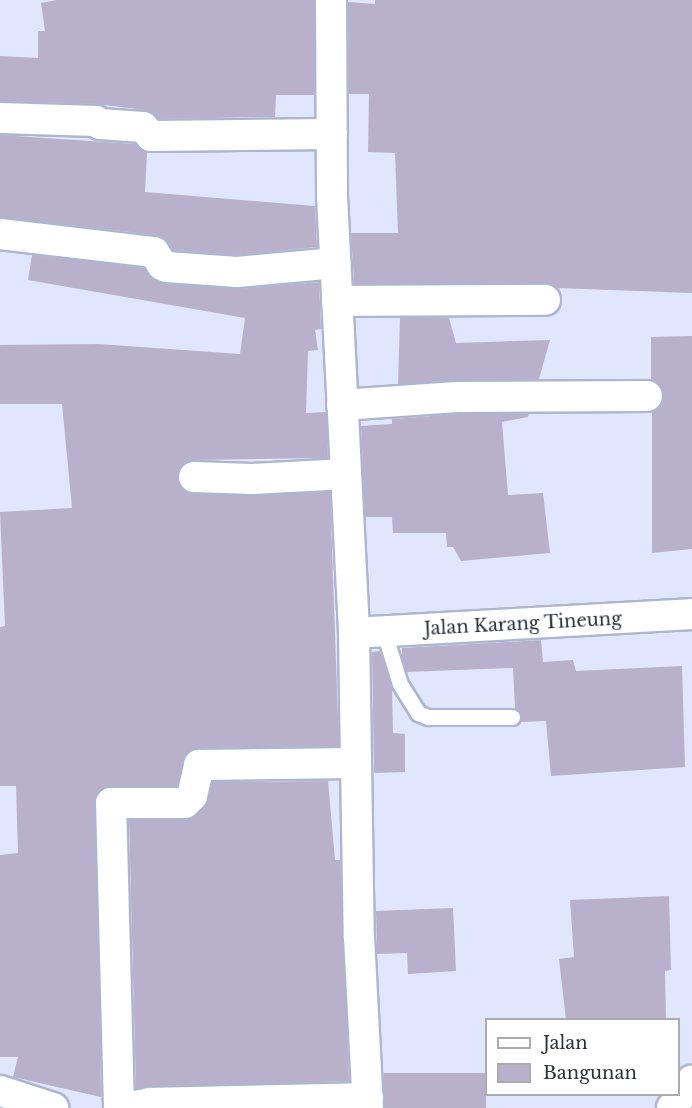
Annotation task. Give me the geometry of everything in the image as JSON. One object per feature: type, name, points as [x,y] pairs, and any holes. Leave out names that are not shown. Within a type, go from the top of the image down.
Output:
[{"type":"street","points":[[331,0],[336,263],[354,633],[355,762],[368,1103],[150,1103],[121,1108],[111,803],[185,803],[192,796],[199,765],[355,762]]},
{"type":"street","points":[[0,118],[96,121],[100,124],[143,127],[152,136],[332,134]]},
{"type":"street","points":[[0,234],[154,252],[167,267],[237,272],[336,263]]},
{"type":"street","points":[[338,301],[545,300]]},
{"type":"street","points":[[342,405],[457,397],[647,396]]},
{"type":"street","points":[[194,477],[252,479],[346,474]]},
{"type":"street","name":"Jalan Karang Tineung","points":[[354,633],[692,614]]},
{"type":"street","points":[[672,1108],[692,1080]]},
{"type":"street","points":[[0,1091],[53,1108]]},
{"type":"lane","points":[[384,632],[400,684],[418,713],[428,717],[512,717]]},
{"type":"building","points":[[57,0],[314,0],[314,95],[276,95],[275,117],[159,119],[144,110],[97,104],[0,101],[0,56],[38,58],[38,31],[45,31],[41,3]]},
{"type":"building","points":[[375,0],[692,0],[692,293],[557,288],[545,283],[354,284],[351,233],[398,233],[395,153],[368,152],[369,94],[349,94],[348,2],[375,4]]},
{"type":"building","points":[[0,135],[135,144],[147,153],[145,192],[315,206],[317,247],[237,255],[173,250],[156,235],[0,217]]},
{"type":"building","points":[[32,255],[144,268],[155,281],[166,284],[239,289],[319,282],[321,329],[315,330],[318,350],[308,351],[306,413],[326,412],[328,458],[194,460],[180,467],[177,477],[184,491],[193,494],[330,492],[339,746],[198,748],[185,755],[177,786],[111,786],[96,794],[101,1097],[13,1077],[18,1057],[0,1057],[0,855],[18,853],[16,786],[0,786],[0,627],[5,626],[0,512],[72,508],[62,404],[0,404],[0,345],[98,344],[240,354],[245,318],[28,280]]},
{"type":"building","points":[[400,318],[449,318],[456,343],[550,340],[539,379],[398,384]]},
{"type":"building","points":[[692,336],[692,549],[652,553],[652,412],[662,405],[664,395],[662,387],[651,380],[651,337]]},
{"type":"building","points":[[458,414],[529,414],[528,417],[502,422],[508,495],[543,493],[550,553],[461,561],[453,547],[447,547],[446,533],[393,533],[392,517],[365,517],[361,426],[392,424],[392,419]]},
{"type":"building","points":[[541,640],[543,662],[573,660],[576,671],[682,666],[685,767],[551,776],[546,721],[520,722],[521,713],[515,708],[513,668],[406,672],[402,657],[402,648]]},
{"type":"building","points":[[380,651],[392,689],[393,733],[405,734],[405,772],[374,773],[372,652]]},
{"type":"building","points":[[328,781],[335,860],[340,860],[349,1081],[136,1088],[129,820],[192,819],[205,808],[213,782]]},
{"type":"building","points":[[669,896],[671,970],[665,971],[666,1018],[566,1018],[559,959],[574,957],[570,900]]},
{"type":"building","points":[[453,908],[456,971],[408,974],[407,953],[377,954],[376,911]]},
{"type":"building","points":[[384,1073],[485,1073],[486,1108],[384,1108]]}]
